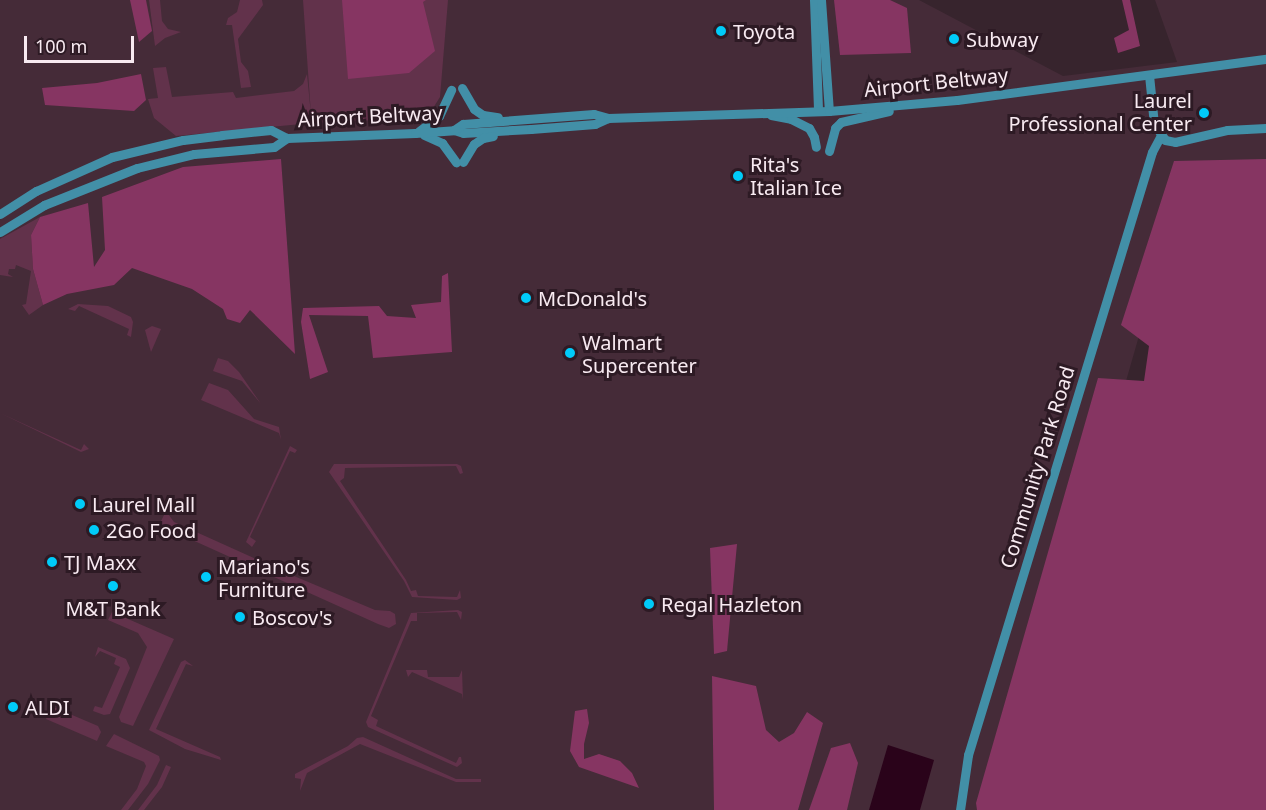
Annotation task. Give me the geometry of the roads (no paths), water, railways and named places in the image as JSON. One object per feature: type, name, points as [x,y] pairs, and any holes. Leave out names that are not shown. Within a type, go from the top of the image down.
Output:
[{"type":"street","points":[[814,0],[818,110]]},
{"type":"street","points":[[821,0],[830,111]]},
{"type":"street","points":[[815,34],[821,44],[822,62],[827,66]]},
{"type":"street","name":"Airport Beltway","points":[[454,130],[463,124],[594,114],[608,118],[830,111],[957,100],[1266,59]]},
{"type":"street","points":[[1149,75],[1154,124],[1161,137],[1175,142],[1227,130],[1266,128]]},
{"type":"street","points":[[462,88],[474,109],[483,115],[534,118]]},
{"type":"street","points":[[415,133],[439,116],[451,90]]},
{"type":"street","points":[[829,151],[835,128],[841,122],[870,114],[938,106],[957,100]]},
{"type":"street","points":[[754,112],[791,119],[808,128],[814,137],[816,147]]},
{"type":"street","name":"Airport Beltway","points":[[0,214],[36,190],[112,157],[183,140],[271,130],[287,138],[454,130],[463,133],[595,124],[608,118]]},
{"type":"street","points":[[415,133],[433,137],[460,162],[474,144],[483,138],[531,129]]},
{"type":"street","name":"Community Park Road","points":[[960,810],[968,755],[1152,152],[1161,137]]},
{"type":"street","name":"Airport Beltway","points":[[0,232],[44,205],[137,168],[194,154],[274,147],[287,138]]},
{"type":"place","name":"Toyota","points":[[721,31]]},
{"type":"place","name":"Subway","points":[[954,39]]},
{"type":"place","name":"Laurel Professional Center","points":[[1204,113]]},
{"type":"place","name":"Rita's Italian Ice","points":[[738,176]]},
{"type":"place","name":"McDonald's","points":[[526,298]]},
{"type":"place","name":"Walmart Supercenter","points":[[570,353]]},
{"type":"place","name":"Laurel Mall","points":[[80,504]]},
{"type":"place","name":"2Go Food","points":[[94,530]]},
{"type":"place","name":"TJ Maxx","points":[[52,562]]},
{"type":"place","name":"Mariano's Furniture","points":[[206,577]]},
{"type":"place","name":"M&T Bank","points":[[113,586]]},
{"type":"place","name":"Regal Hazleton","points":[[649,604]]},
{"type":"place","name":"Boscov's","points":[[240,617]]},
{"type":"place","name":"ALDI","points":[[13,707]]}]
